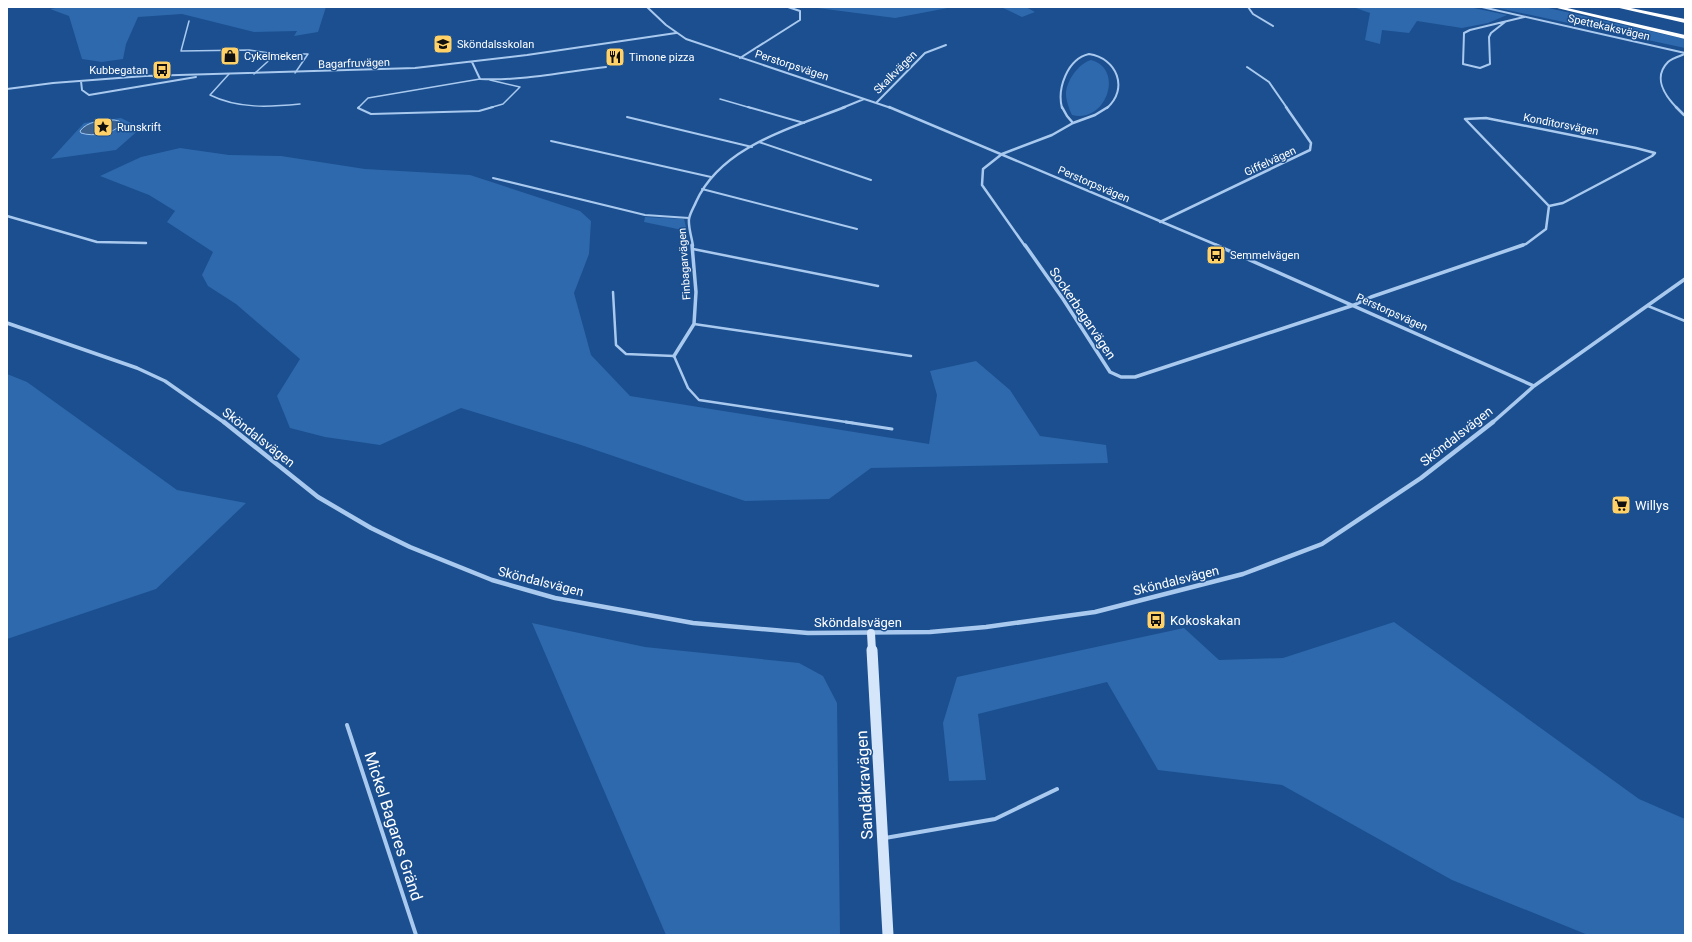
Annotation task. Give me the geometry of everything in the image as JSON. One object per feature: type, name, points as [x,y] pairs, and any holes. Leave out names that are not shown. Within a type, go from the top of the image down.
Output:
[{"type":"highway","points":[[1556,7],[1685,37]]},
{"type":"highway","points":[[1576,7],[1685,30]]},
{"type":"highway","points":[[1618,7],[1685,21]]},
{"type":"highway","points":[[1643,7],[1685,14]]},
{"type":"street","name":"Perstorpsvägen","points":[[647,7],[676,33],[686,39],[876,102],[1354,305],[1534,386]]},
{"type":"street","points":[[740,58],[800,20],[800,11],[788,7]]},
{"type":"street","points":[[1248,7],[1254,14],[1274,26]]},
{"type":"street","name":"Spettekaksvägen","points":[[1482,7],[1685,54]]},
{"type":"street","points":[[1505,22],[1491,33],[1489,37],[1490,64],[1483,68],[1475,68],[1463,64],[1464,33],[1470,30],[1525,17]]},
{"type":"street","name":"Bagarfruvägen","points":[[7,89],[81,81],[211,74],[380,70],[472,62],[676,33]]},
{"type":"street","name":"Skalkvägen","points":[[876,102],[925,53],[946,45]]},
{"type":"street","points":[[1001,155],[1059,132],[1073,123],[1096,115],[1112,103],[1119,91],[1119,81],[1115,70],[1106,60],[1090,54],[1081,56],[1070,67],[1062,80],[1060,98],[1065,116],[1073,123]]},
{"type":"street","points":[[1684,115],[1672,103],[1661,86],[1661,72],[1669,60],[1685,54]]},
{"type":"street","points":[[472,62],[480,79],[490,80],[531,77],[606,67]]},
{"type":"street","name":"Giffelvägen","points":[[1160,222],[1310,150],[1311,143],[1269,82],[1247,67]]},
{"type":"street","name":"Bagarfruvägen","points":[[81,81],[82,90],[89,94],[102,94],[211,74]]},
{"type":"street","name":"Finbagarvägen","points":[[674,356],[694,324],[696,292],[689,218],[702,189],[711,177],[729,160],[759,142],[865,99]]},
{"type":"street","name":"Konditorsvägen","points":[[1486,118],[1655,153],[1652,156],[1563,202],[1549,206],[1465,119],[1486,118]]},
{"type":"street","name":"Sockerbagarvägen","points":[[1001,155],[983,169],[982,185],[1063,299],[1110,372],[1121,377],[1135,377],[1354,305]]},
{"type":"street","points":[[1354,305],[1371,297],[1526,244],[1546,229],[1549,206]]},
{"type":"street","points":[[7,216],[97,242],[146,243]]},
{"type":"street","name":"Sköndalsvägen","points":[[7,323],[137,368],[165,381],[231,427],[318,497],[371,528],[410,547],[492,580],[555,598],[693,623],[808,633],[930,632],[986,627],[1095,612],[1243,574],[1322,544],[1421,478],[1485,429],[1534,386],[1685,279]]},
{"type":"street","name":"Sandåkravägen","points":[[871,633],[888,935]]},
{"type":"lane","points":[[189,21],[181,51],[249,50],[276,54],[308,54],[295,73]]},
{"type":"lane","points":[[254,74],[276,54]]},
{"type":"lane","points":[[229,74],[210,95],[219,101],[278,107],[300,104]]},
{"type":"lane","points":[[480,79],[368,98],[358,108],[371,114],[479,111],[502,104],[520,87],[490,80]]},
{"type":"lane","points":[[720,99],[804,123]]},
{"type":"lane","points":[[627,117],[752,147]]},
{"type":"lane","points":[[550,141],[711,177]]},
{"type":"lane","points":[[759,142],[871,180]]},
{"type":"lane","points":[[493,178],[645,215],[689,218]]},
{"type":"lane","points":[[702,189],[857,229]]},
{"type":"lane","points":[[693,250],[878,286]]},
{"type":"lane","points":[[613,292],[616,345],[626,354],[674,356],[688,388],[699,400],[892,429]]},
{"type":"lane","points":[[1648,306],[1685,321]]},
{"type":"lane","points":[[694,324],[910,356]]},
{"type":"lane","name":"Mickel Bagares Gränd","points":[[347,725],[416,935]]},
{"type":"lane","points":[[883,839],[994,819],[1056,789]]},
{"type":"shaded area","points":[[61,7],[326,7],[318,32],[294,36],[297,31],[254,32],[182,14],[138,17],[126,44],[123,59],[102,62],[82,59],[69,16],[50,9]]},
{"type":"shaded area","points":[[810,7],[953,7],[895,18]]},
{"type":"shaded area","points":[[1001,7],[1026,7],[1035,12],[1022,17]]},
{"type":"shaded area","points":[[1353,7],[1469,7],[1507,15],[1488,23],[1462,28],[1417,21],[1409,33],[1382,30],[1380,44],[1365,40],[1370,13]]},
{"type":"shaded area","points":[[1493,7],[1544,7],[1685,39],[1685,48]]},
{"type":"shaded area","points":[[1091,60],[1101,65],[1107,74],[1109,84],[1107,94],[1102,104],[1094,111],[1084,116],[1072,115],[1066,96],[1068,84],[1074,73],[1082,65]]},
{"type":"shaded area","points":[[121,118],[141,128],[116,150],[51,159],[84,123]]},
{"type":"shaded area","points":[[114,120],[119,121],[122,124],[103,134],[91,135],[81,133],[80,131],[91,123]]},
{"type":"shaded area","points":[[180,148],[229,155],[281,156],[365,169],[470,175],[580,211],[591,221],[589,254],[574,293],[591,355],[630,396],[929,444],[937,395],[930,371],[976,361],[1010,390],[1040,436],[1106,445],[1108,463],[871,468],[829,499],[745,501],[581,445],[461,408],[380,445],[325,437],[290,428],[277,396],[300,359],[236,304],[208,286],[202,275],[213,252],[167,222],[175,211],[149,195],[100,176],[141,157]]},
{"type":"shaded area","points":[[645,217],[684,219],[687,231],[644,222]]},
{"type":"shaded area","points":[[7,374],[27,382],[177,490],[246,503],[156,589],[7,639]]},
{"type":"shaded area","points":[[1394,622],[1639,799],[1685,819],[1685,935],[1588,935],[1452,880],[1282,785],[1158,770],[1107,682],[978,714],[986,780],[949,781],[943,723],[957,677],[1184,628],[1219,660],[1283,658]]},
{"type":"shaded area","points":[[532,623],[645,647],[799,663],[823,676],[837,703],[840,935],[666,935]]},
{"type":"place","name":"Sköndalsskolan","points":[[443,44]]},
{"type":"place","name":"Cykelmeken","points":[[230,56]]},
{"type":"place","name":"Timone pizza","points":[[615,57]]},
{"type":"place","name":"Kubbegatan","points":[[162,70]]},
{"type":"place","name":"Runskrift","points":[[103,127]]},
{"type":"place","name":"Semmelvägen","points":[[1216,255]]},
{"type":"place","name":"Willys","points":[[1621,505]]},
{"type":"place","name":"Kokoskakan","points":[[1156,620]]}]
